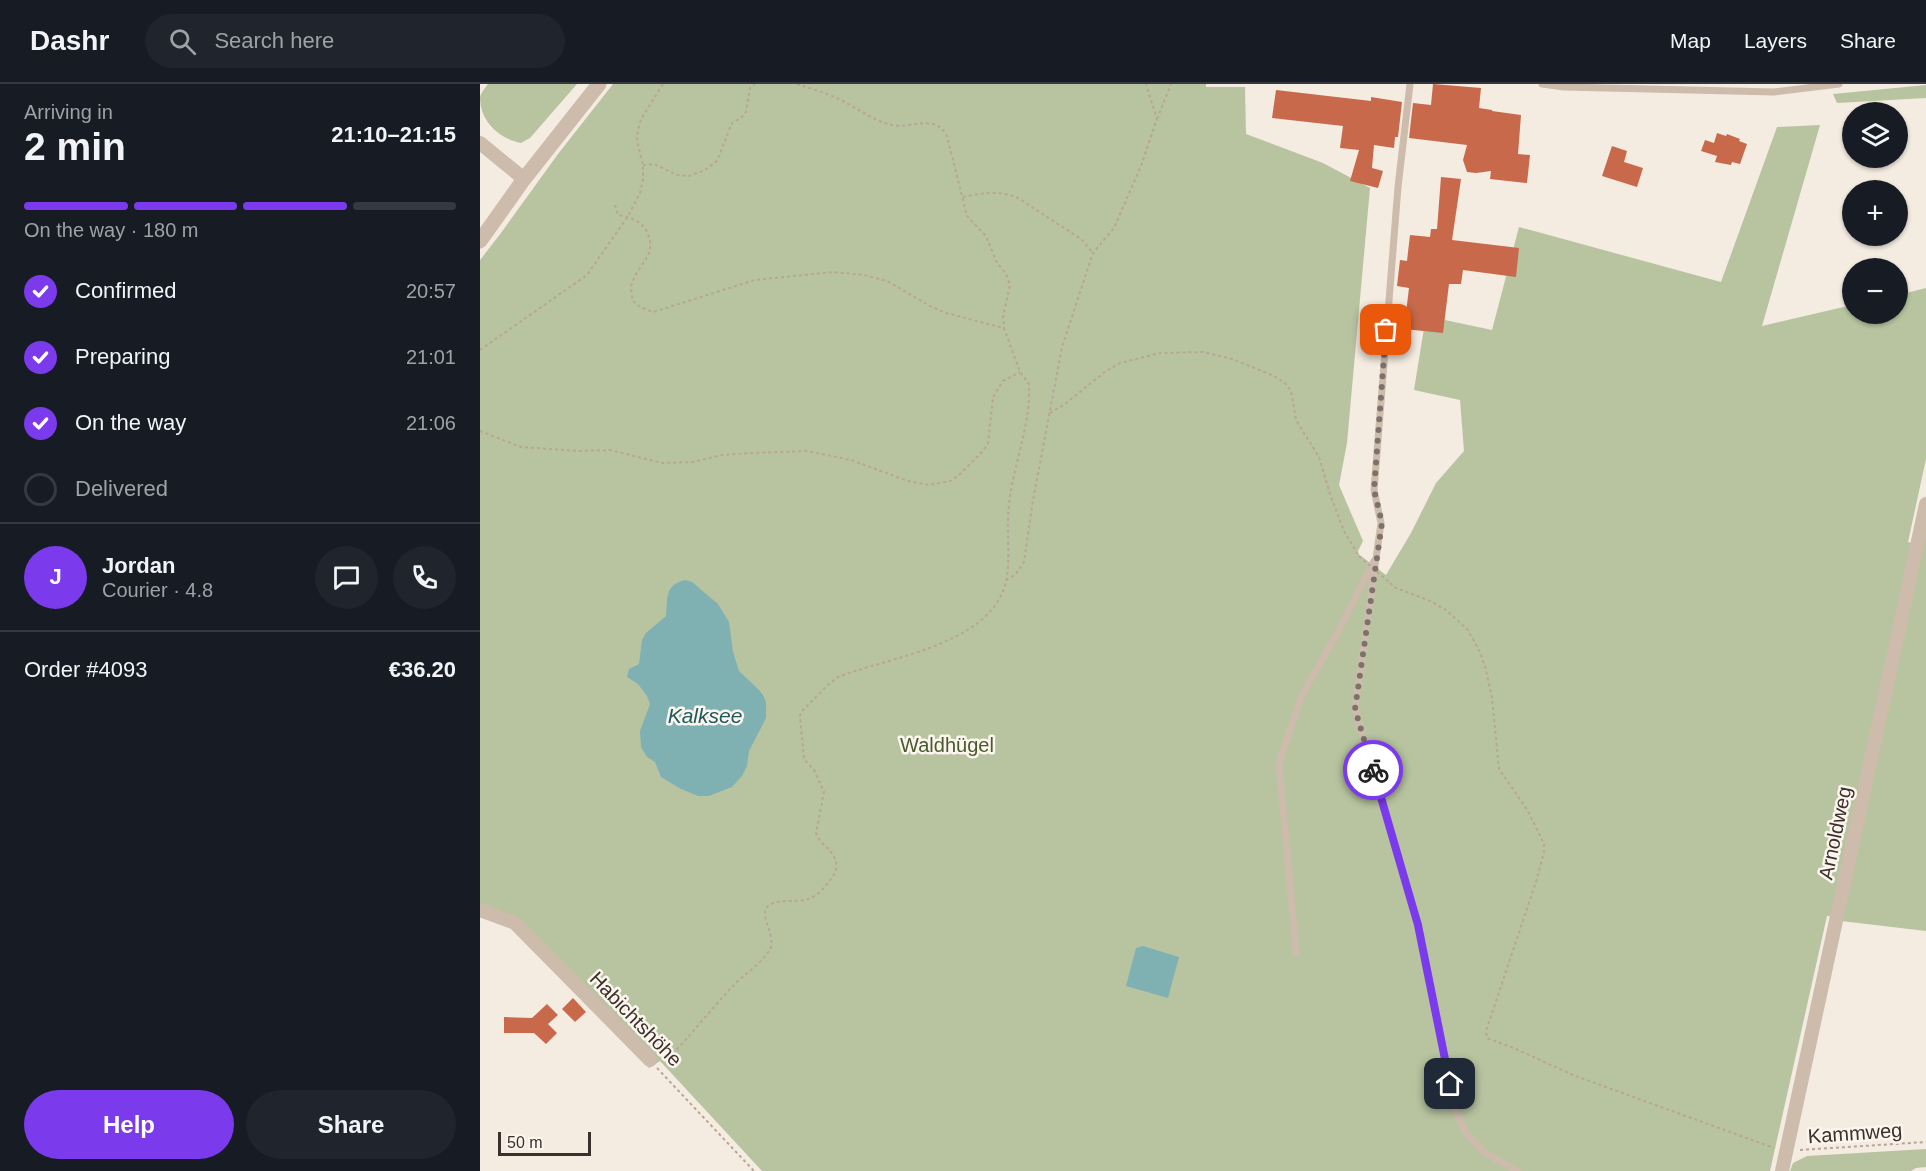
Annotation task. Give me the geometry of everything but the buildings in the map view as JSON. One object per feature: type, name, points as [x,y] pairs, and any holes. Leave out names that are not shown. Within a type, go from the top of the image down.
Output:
[{"type":"street","points":[[480,241],[524,179],[599,84]]},
{"type":"street","points":[[480,143],[524,179]]},
{"type":"street","name":"Arnoldweg","points":[[1782,1171],[1926,504]]},
{"type":"street","name":"Habichtshöhe","points":[[480,910],[515,923],[650,1060]]},
{"type":"lane","points":[[1410,84],[1398,187],[1374,490],[1382,523],[1355,709],[1418,925],[1454,1107],[1465,1132],[1484,1152],[1518,1171]]},
{"type":"lane","points":[[1542,84],[1564,87],[1774,92],[1839,84]]},
{"type":"lane","points":[[1296,952],[1279,762],[1302,695],[1377,556]]},
{"type":"path","points":[[480,350],[587,275],[628,216],[640,193],[643,165],[637,141],[638,130],[641,119],[663,84]]},
{"type":"path","points":[[643,165],[654,164],[677,175],[689,176],[705,170],[717,161],[732,123],[746,112],[750,88],[755,84]]},
{"type":"path","points":[[650,1060],[653,1056],[676,1050],[733,986],[770,951],[771,939],[765,916],[768,906],[775,903],[810,899],[819,893],[836,870],[835,860],[830,850],[816,833],[824,792],[814,770],[804,759],[801,712],[838,677],[956,638],[982,620],[1003,592],[1006,580],[1009,505],[1030,394],[1029,384],[1020,372],[1004,328],[1003,317],[1010,285],[1006,274],[996,261],[986,236],[967,216],[943,128],[935,124],[906,126],[884,122],[838,99],[797,84]]},
{"type":"path","points":[[1146,84],[1157,119]]},
{"type":"path","points":[[1006,580],[1016,575],[1024,562],[1033,500],[1062,347],[1094,253],[1114,228],[1141,166],[1171,84]]},
{"type":"path","points":[[962,197],[992,193],[1008,194],[1018,198],[1081,239],[1094,253]]},
{"type":"path","points":[[615,204],[618,215],[628,216],[642,224],[651,239],[650,255],[637,273],[631,288],[633,301],[640,307],[653,312],[755,280],[833,272],[864,275],[887,281],[938,310],[1004,328]]},
{"type":"path","points":[[1050,413],[1120,363],[1160,353],[1203,352],[1233,359],[1285,383],[1291,391],[1296,420],[1319,457],[1344,531],[1359,556],[1396,588],[1428,600],[1446,610],[1467,629],[1478,648],[1485,666],[1492,699],[1499,769],[1528,812],[1544,844],[1536,882],[1486,1031],[1487,1038],[1573,1075],[1786,1151]]},
{"type":"path","points":[[480,431],[521,447],[579,451],[610,450],[662,463],[693,462],[751,453],[807,451],[851,460],[908,481],[929,485],[950,481],[983,451],[988,443],[993,397],[1003,381],[1020,372]]},
{"type":"path","name":"Habichtshöhe","points":[[650,1060],[754,1171]]},
{"type":"path","name":"Kammweg","points":[[1786,1151],[1926,1142]]},
{"type":"green space","points":[[488,84],[577,84],[530,138],[521,143],[499,134],[484,115],[480,97]]},
{"type":"green space","name":"Waldhügel","points":[[613,84],[1206,84],[1206,87],[1245,87],[1246,134],[1323,163],[1370,188],[1347,443],[1339,485],[1363,541],[1357,553],[1386,575],[1411,533],[1436,483],[1464,451],[1460,400],[1414,390],[1426,316],[1492,330],[1519,227],[1721,282],[1777,127],[1820,125],[1762,326],[1842,307],[1842,324],[1908,324],[1908,292],[1926,288],[1926,459],[1908,542],[1922,546],[1926,532],[1926,931],[1841,921],[1841,917],[1827,916],[1770,1171],[762,1171],[660,1061],[649,1068],[517,921],[480,907],[480,260]]},
{"type":"green space","points":[[1926,85],[1926,98],[1837,103],[1833,94]]},
{"type":"green space","points":[[1926,1149],[1926,1167],[1911,1171],[1790,1171],[1793,1163],[1807,1156]]},
{"type":"water","name":"Kalksee","points":[[685,580],[692,582],[718,604],[729,622],[733,652],[739,671],[758,689],[766,702],[766,718],[749,751],[747,766],[742,776],[732,787],[709,796],[698,796],[661,777],[655,762],[647,757],[641,747],[640,731],[650,704],[638,684],[627,677],[629,669],[639,664],[642,640],[646,633],[666,616],[670,589],[678,582]]},
{"type":"water","points":[[1143,946],[1179,957],[1168,998],[1126,986],[1136,948]]},
{"type":"way so far","points":[[1373,770],[1355,709],[1382,523],[1374,490],[1386,330]]},
{"type":"route","points":[[1373,770],[1418,925],[1450,1084]]}]
